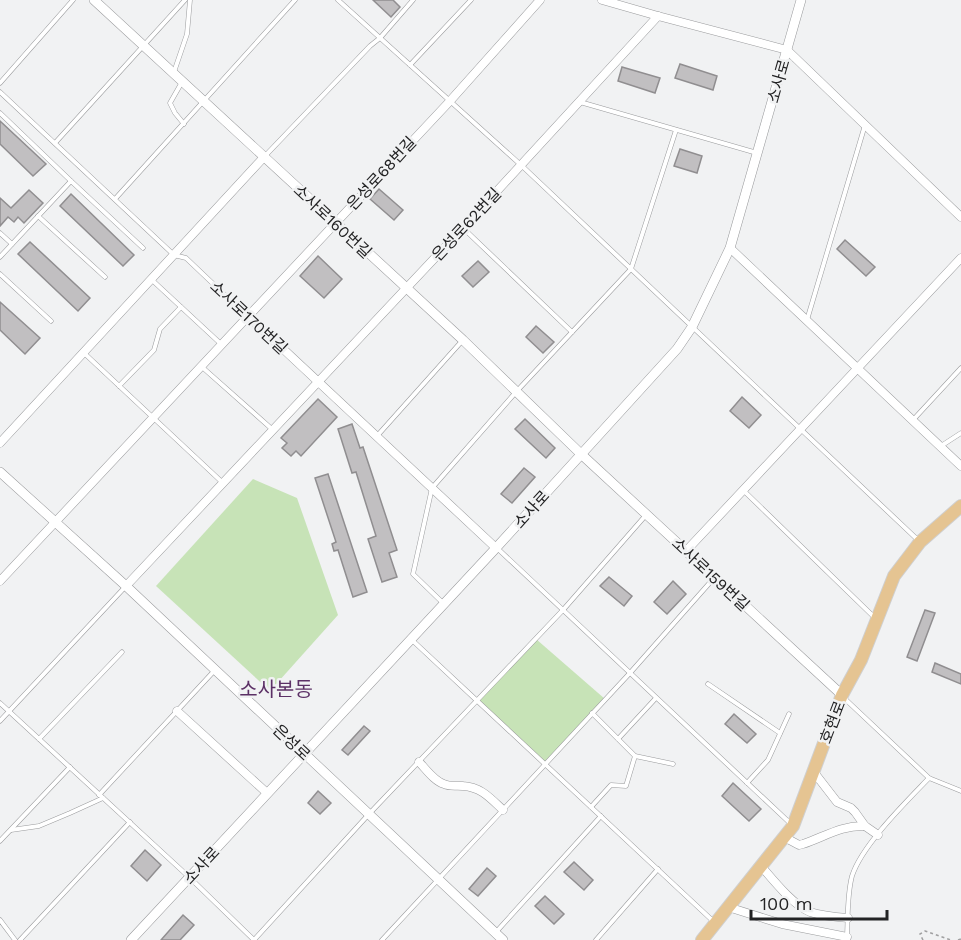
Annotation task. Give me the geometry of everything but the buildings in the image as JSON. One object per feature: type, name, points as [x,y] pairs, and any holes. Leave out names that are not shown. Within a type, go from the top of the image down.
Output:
[{"type":"main road","name":"호현로","points":[[704,939],[793,826],[842,695],[861,660],[894,576],[920,542],[961,506]]},
{"type":"street","name":"소사로160번길","points":[[94,0],[463,340],[581,453]]},
{"type":"street","name":"은성로68번길","points":[[0,581],[450,101],[540,0]]},
{"type":"street","points":[[602,0],[787,50],[961,217]]},
{"type":"street","name":"소사로","points":[[131,940],[496,548],[677,349],[692,327],[730,248],[801,0]]},
{"type":"street","name":"은성로62번길","points":[[126,586],[463,228],[658,16]]},
{"type":"street","points":[[0,443],[264,157]]},
{"type":"street","points":[[730,248],[961,466]]},
{"type":"street","points":[[686,551],[961,258]]},
{"type":"street","name":"소사로170번길","points":[[249,317],[496,548]]},
{"type":"street","name":"소사로159번길","points":[[581,453],[842,695]]},
{"type":"street","name":"은성로","points":[[0,472],[126,586],[503,940]]},
{"type":"street","points":[[177,711],[267,794]]},
{"type":"street","points":[[419,762],[440,783],[480,790],[502,810]]},
{"type":"street","points":[[813,771],[837,802],[855,812],[865,826],[878,835]]},
{"type":"street","points":[[784,837],[799,845],[841,828],[865,826]]},
{"type":"street","points":[[761,866],[800,906],[810,912],[848,918]]},
{"type":"street","points":[[728,907],[782,924],[847,938]]},
{"type":"lane","points":[[0,83],[73,0]]},
{"type":"lane","points":[[56,143],[188,0]]},
{"type":"lane","points":[[173,73],[187,34],[188,0]]},
{"type":"lane","points":[[115,199],[295,0]]},
{"type":"lane","points":[[338,0],[521,165],[920,542]]},
{"type":"lane","points":[[264,157],[370,46],[381,38],[413,0]]},
{"type":"lane","points":[[410,65],[471,0]]},
{"type":"lane","points":[[182,81],[170,103],[184,124]]},
{"type":"lane","name":"소사로170번길","points":[[0,92],[174,255],[186,258],[249,317]]},
{"type":"lane","points":[[579,102],[757,153]]},
{"type":"lane","points":[[0,113],[143,249]]},
{"type":"lane","points":[[807,320],[865,124]]},
{"type":"lane","points":[[444,604],[413,574],[432,488],[516,392],[631,269],[676,130]]},
{"type":"lane","points":[[0,257],[71,181]]},
{"type":"lane","points":[[38,216],[105,277]]},
{"type":"lane","points":[[463,228],[572,332]]},
{"type":"lane","points":[[0,233],[12,244]]},
{"type":"lane","points":[[0,274],[51,321]]},
{"type":"lane","points":[[151,279],[222,345]]},
{"type":"lane","points":[[119,386],[154,350],[159,329],[181,307]]},
{"type":"lane","points":[[376,436],[463,340]]},
{"type":"lane","points":[[83,352],[224,484]]},
{"type":"lane","points":[[202,366],[273,430]]},
{"type":"lane","points":[[913,420],[960,369]]},
{"type":"lane","points":[[941,447],[961,433]]},
{"type":"lane","points":[[743,490],[877,620]]},
{"type":"lane","points":[[0,703],[254,940],[369,814],[563,610],[647,515]]},
{"type":"lane","points":[[496,548],[793,826]]},
{"type":"lane","points":[[382,940],[630,673],[714,578]]},
{"type":"lane","points":[[0,721],[126,586]]},
{"type":"lane","points":[[411,639],[716,923]]},
{"type":"lane","points":[[39,739],[122,652]]},
{"type":"lane","points":[[11,830],[39,825],[70,813],[101,796],[216,670]]},
{"type":"lane","points":[[708,684],[780,733]]},
{"type":"lane","points":[[842,695],[929,778],[961,791]]},
{"type":"lane","points":[[618,739],[657,698]]},
{"type":"lane","points":[[592,713],[635,756],[673,764]]},
{"type":"lane","points":[[747,783],[768,760],[789,714]]},
{"type":"lane","points":[[591,807],[611,785],[626,786],[635,756]]},
{"type":"lane","points":[[0,841],[70,767]]},
{"type":"lane","points":[[847,938],[849,896],[853,874],[864,852],[929,778]]},
{"type":"lane","points":[[496,933],[602,816]]},
{"type":"lane","points":[[20,940],[130,822]]},
{"type":"lane","points":[[596,940],[658,869]]},
{"type":"lane","points":[[0,920],[15,940]]},
{"type":"path","points":[[923,940],[920,934],[925,931],[951,940]]},
{"type":"green space","points":[[253,479],[297,498],[338,615],[270,691],[156,586]]},
{"type":"green space","points":[[536,639],[605,699],[545,764],[478,701]]},
{"type":"district","name":"소사본동","points":[[276,689]]}]
